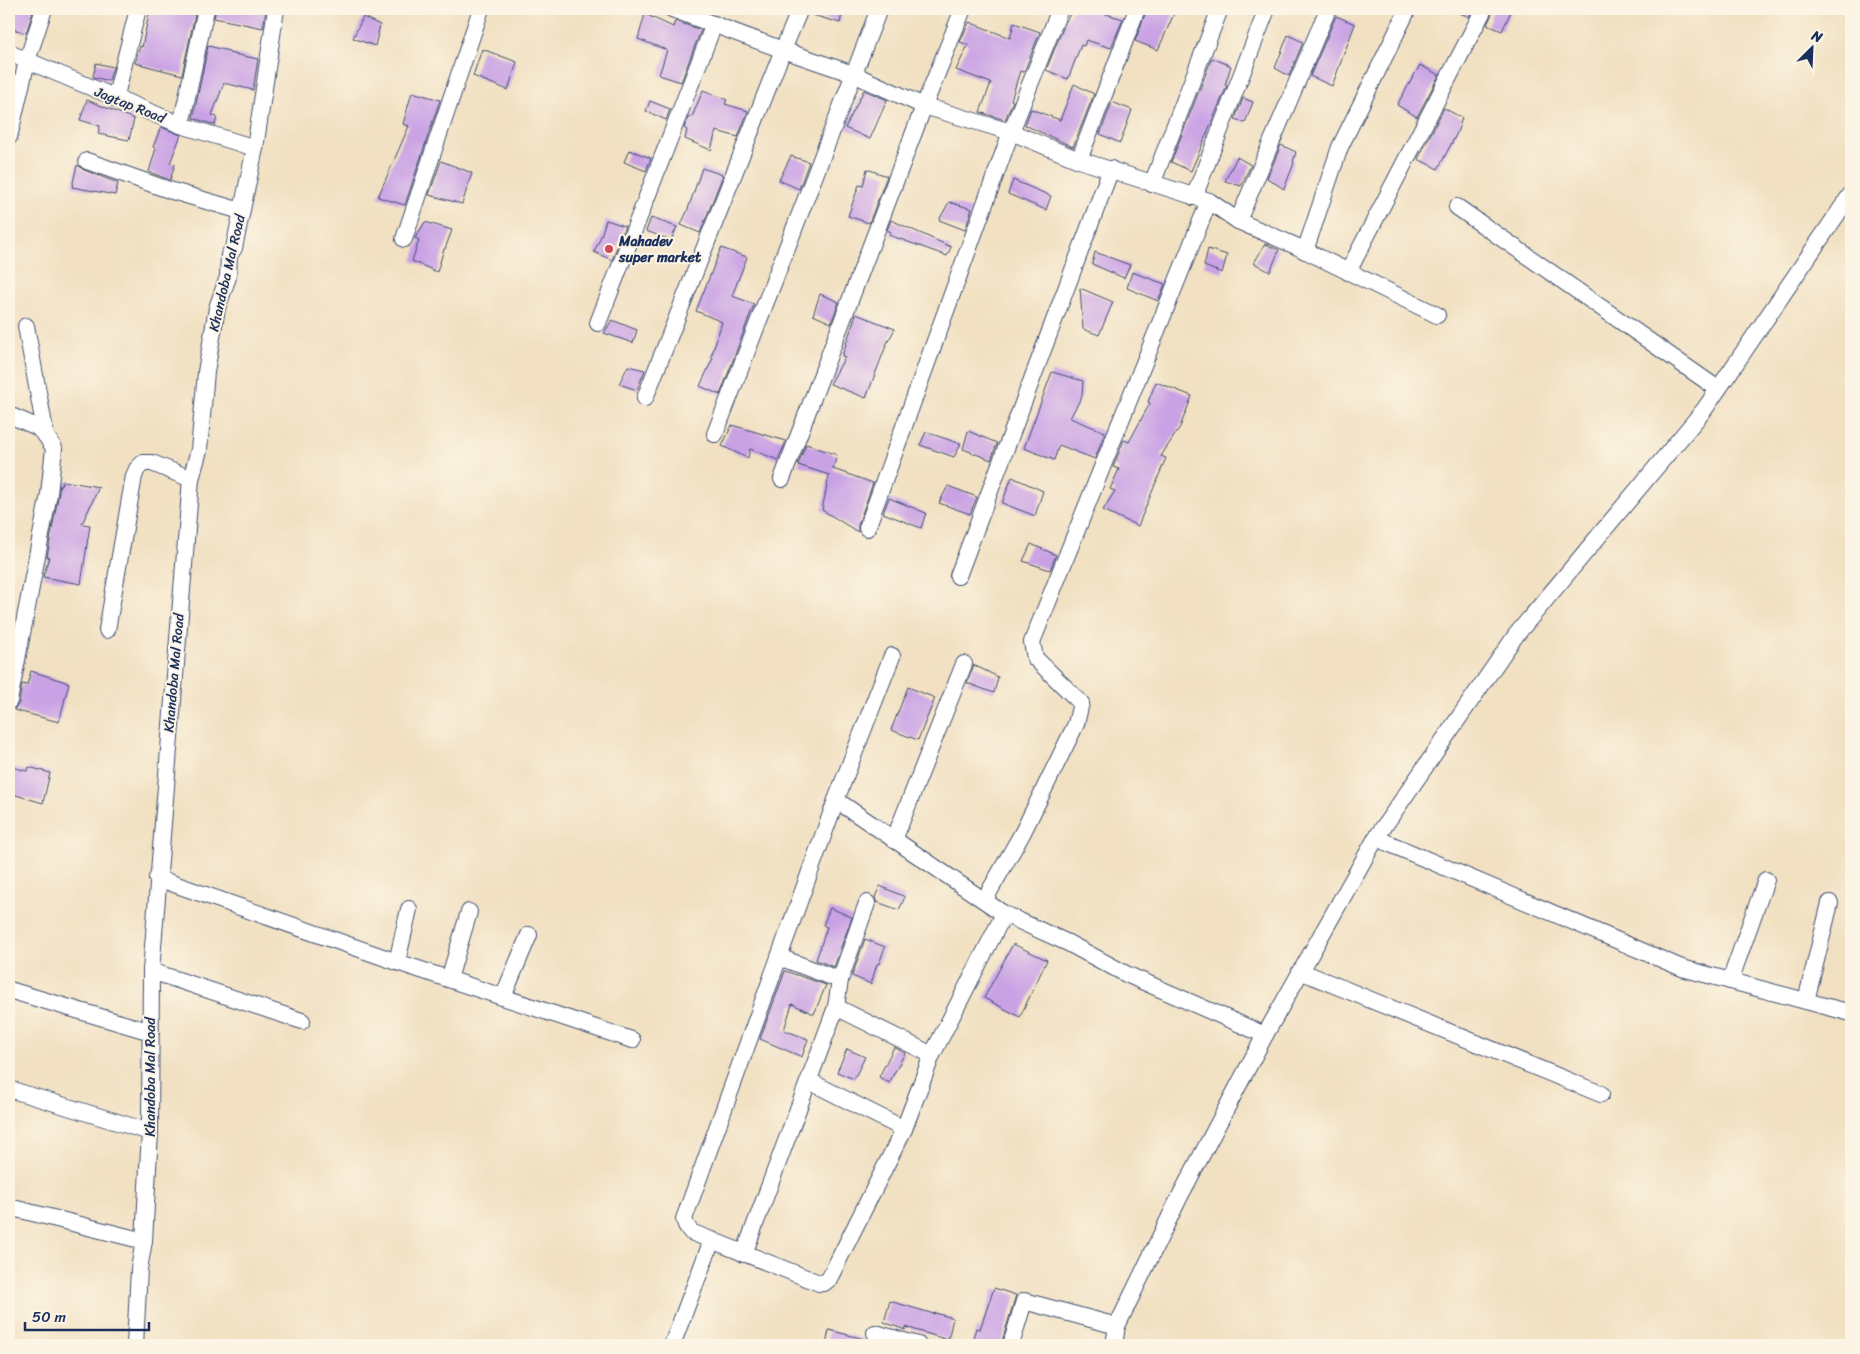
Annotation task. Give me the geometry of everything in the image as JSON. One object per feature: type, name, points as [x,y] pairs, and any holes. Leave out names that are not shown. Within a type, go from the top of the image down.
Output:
[{"type":"street","points":[[9,137],[27,62],[44,9]]},
{"type":"street","points":[[115,99],[138,9]]},
{"type":"street","points":[[181,125],[206,9]]},
{"type":"street","name":"Khandoba Mal Road","points":[[135,1345],[139,1269],[144,1241],[150,1132],[150,971],[190,479],[199,450],[206,372],[217,308],[228,277],[229,255],[234,248],[255,148],[276,9]]},
{"type":"street","points":[[404,239],[481,9]]},
{"type":"street","points":[[672,9],[853,74],[924,106],[1012,132],[1079,160],[1202,199],[1238,221],[1437,315]]},
{"type":"street","points":[[646,398],[782,50],[800,9]]},
{"type":"street","points":[[715,434],[879,9]]},
{"type":"street","points":[[782,479],[924,106],[963,9]]},
{"type":"street","points":[[867,528],[1012,132],[1060,9]]},
{"type":"street","points":[[1079,160],[1137,9]]},
{"type":"street","points":[[1152,184],[1220,9]]},
{"type":"street","points":[[985,899],[1023,832],[1076,724],[1081,703],[1036,658],[1032,642],[1202,199],[1267,9]]},
{"type":"street","points":[[1238,221],[1328,9]]},
{"type":"street","points":[[1305,251],[1340,147],[1408,9]]},
{"type":"street","points":[[1348,272],[1484,9]]},
{"type":"street","points":[[598,323],[714,24]]},
{"type":"street","name":"Jagtap Road","points":[[9,53],[115,99],[181,125],[255,148]]},
{"type":"street","points":[[87,160],[169,190],[241,211]]},
{"type":"street","points":[[958,576],[1111,169]]},
{"type":"street","points":[[1114,1345],[1117,1326],[1179,1198],[1264,1036],[1376,838],[1516,635],[1704,410],[1851,194]]},
{"type":"street","points":[[1457,207],[1718,388]]},
{"type":"street","points":[[26,326],[46,436]]},
{"type":"street","points":[[9,415],[37,427],[54,448],[49,494],[9,701]]},
{"type":"street","points":[[107,630],[134,476],[137,469],[143,463],[152,463],[190,479]]},
{"type":"street","points":[[892,656],[836,800],[684,1219],[691,1232],[819,1283],[824,1283],[829,1279],[904,1129],[932,1055],[1004,914]]},
{"type":"street","points":[[894,840],[964,664]]},
{"type":"street","points":[[836,800],[985,899],[1004,914],[1068,943],[1135,978],[1264,1036]]},
{"type":"street","points":[[1376,838],[1682,968],[1851,1014]]},
{"type":"street","points":[[157,878],[397,962],[632,1040]]},
{"type":"street","points":[[1730,981],[1766,880]]},
{"type":"street","points":[[744,1254],[836,1007],[840,980],[867,903]]},
{"type":"street","points":[[1806,1001],[1830,903]]},
{"type":"street","points":[[397,962],[409,909]]},
{"type":"street","points":[[450,980],[469,912]]},
{"type":"street","points":[[503,997],[529,936]]},
{"type":"street","points":[[779,957],[840,980]]},
{"type":"street","points":[[150,971],[302,1021]]},
{"type":"street","points":[[1300,971],[1601,1094]]},
{"type":"street","points":[[9,990],[151,1032]]},
{"type":"street","points":[[836,1007],[932,1055]]},
{"type":"street","points":[[809,1081],[904,1129]]},
{"type":"street","points":[[9,1089],[150,1132]]},
{"type":"street","points":[[9,1207],[144,1241]]},
{"type":"street","points":[[672,1345],[712,1240]]},
{"type":"street","points":[[1011,1345],[1024,1301],[1117,1326]]},
{"type":"street","points":[[874,1333],[918,1345]]},
{"type":"building","points":[[12,9],[34,9],[26,33],[9,28],[9,14]]},
{"type":"building","points":[[150,9],[177,14],[177,12],[195,14],[182,75],[135,63],[140,46],[142,47]]},
{"type":"building","points":[[216,9],[266,9],[263,28],[214,18]]},
{"type":"building","points":[[810,9],[843,9],[840,23],[809,14]]},
{"type":"building","points":[[1073,9],[1089,9],[1123,19],[1111,48],[1086,40],[1084,46],[1081,45],[1068,79],[1046,70],[1066,21]]},
{"type":"building","points":[[1147,9],[1176,9],[1158,50],[1135,41]]},
{"type":"building","points":[[1451,9],[1473,9],[1469,17]]},
{"type":"building","points":[[1494,9],[1512,9],[1502,31],[1487,25]]},
{"type":"building","points":[[645,14],[673,27],[675,21],[701,30],[681,82],[659,75],[667,50],[638,39]]},
{"type":"building","points":[[1336,16],[1355,24],[1332,86],[1310,76]]},
{"type":"building","points":[[363,17],[380,25],[375,46],[353,38]]},
{"type":"building","points":[[969,22],[1010,38],[1014,23],[1040,32],[1024,72],[1020,71],[1011,100],[1013,101],[1005,120],[980,112],[991,83],[956,70],[968,45],[960,42]]},
{"type":"building","points":[[1288,35],[1303,42],[1289,76],[1275,68]]},
{"type":"building","points":[[208,46],[258,59],[253,90],[224,83],[212,115],[217,117],[215,125],[193,118]]},
{"type":"building","points":[[482,49],[517,62],[508,90],[473,76]]},
{"type":"building","points":[[1212,58],[1231,66],[1225,85],[1227,86],[1191,171],[1171,162]]},
{"type":"building","points":[[96,63],[113,67],[109,81],[93,77]]},
{"type":"building","points":[[1420,65],[1439,75],[1417,117],[1397,105]]},
{"type":"building","points":[[1074,84],[1094,94],[1073,147],[1025,125],[1031,109],[1060,120]]},
{"type":"building","points":[[703,90],[727,100],[725,104],[748,111],[738,137],[716,131],[711,150],[685,139],[687,130],[684,128],[689,116],[692,117]]},
{"type":"building","points":[[864,90],[887,100],[870,139],[845,128]]},
{"type":"building","points":[[412,92],[440,100],[405,205],[378,197],[409,126],[403,124]]},
{"type":"building","points":[[1243,98],[1253,102],[1245,123],[1235,119]]},
{"type":"building","points":[[87,100],[134,119],[129,140],[98,134],[100,126],[80,120]]},
{"type":"building","points":[[650,101],[670,109],[666,120],[646,111]]},
{"type":"building","points":[[1112,102],[1132,110],[1120,143],[1100,134]]},
{"type":"building","points":[[1444,108],[1462,118],[1457,133],[1438,169],[1418,159]]},
{"type":"building","points":[[161,127],[181,135],[170,163],[175,164],[170,180],[149,172],[156,148],[153,147]]},
{"type":"building","points":[[1281,145],[1296,152],[1284,189],[1267,178]]},
{"type":"building","points":[[629,150],[651,158],[646,171],[624,162]]},
{"type":"building","points":[[791,156],[809,162],[799,189],[779,180]]},
{"type":"building","points":[[1237,157],[1251,165],[1241,186],[1225,181]]},
{"type":"building","points":[[441,161],[472,173],[462,204],[429,195]]},
{"type":"building","points":[[77,165],[84,170],[118,183],[115,195],[72,187]]},
{"type":"building","points":[[702,168],[723,175],[700,233],[681,225]]},
{"type":"building","points":[[867,169],[887,176],[869,223],[848,216],[859,185],[863,186]]},
{"type":"building","points":[[1013,180],[1051,196],[1046,210],[1008,194]]},
{"type":"building","points":[[949,202],[972,209],[965,230],[939,220]]},
{"type":"building","points":[[651,218],[677,227],[671,240],[646,231]]},
{"type":"building","points":[[606,220],[625,226],[612,260],[594,252]]},
{"type":"building","points":[[891,220],[951,247],[947,256],[889,235],[891,232],[887,230]]},
{"type":"building","points":[[425,222],[452,230],[437,272],[412,261],[419,240],[415,238]]},
{"type":"building","points":[[1265,244],[1279,250],[1270,272],[1254,263]]},
{"type":"building","points":[[721,248],[747,257],[732,296],[754,304],[720,395],[700,386],[713,358],[711,357],[722,322],[696,311]]},
{"type":"building","points":[[1208,249],[1227,255],[1222,273],[1204,266]]},
{"type":"building","points":[[1095,252],[1130,265],[1124,278],[1092,264]]},
{"type":"building","points":[[1132,272],[1165,284],[1158,301],[1127,288]]},
{"type":"building","points":[[1080,288],[1113,302],[1099,335],[1083,329]]},
{"type":"building","points":[[820,294],[839,302],[831,323],[813,315]]},
{"type":"building","points":[[856,314],[895,329],[887,343],[866,398],[830,384],[845,357],[842,356]]},
{"type":"building","points":[[612,320],[637,330],[633,343],[604,333]]},
{"type":"building","points":[[628,366],[645,370],[637,390],[619,384]]},
{"type":"building","points":[[1052,372],[1083,381],[1082,396],[1070,418],[1105,432],[1095,459],[1059,445],[1054,460],[1024,448]]},
{"type":"building","points":[[1156,382],[1192,396],[1180,427],[1161,456],[1166,458],[1138,526],[1103,510],[1115,491],[1110,489],[1119,469],[1113,467],[1124,440],[1129,442],[1150,403],[1148,402]]},
{"type":"building","points":[[732,425],[786,441],[778,460],[750,449],[748,458],[722,446]]},
{"type":"building","points":[[968,431],[997,443],[991,460],[963,449]]},
{"type":"building","points":[[926,432],[961,444],[954,457],[920,445]]},
{"type":"building","points":[[806,444],[837,455],[833,469],[873,483],[858,525],[858,532],[822,510],[829,475],[798,465]]},
{"type":"building","points":[[1012,477],[1043,491],[1035,516],[1002,503]]},
{"type":"building","points":[[63,481],[99,487],[82,524],[90,525],[81,584],[43,577],[49,557],[47,557],[60,486]]},
{"type":"building","points":[[948,486],[977,497],[970,514],[939,503]]},
{"type":"building","points":[[889,498],[926,513],[921,528],[883,513]]},
{"type":"building","points":[[1031,544],[1056,555],[1050,570],[1023,561]]},
{"type":"building","points":[[974,665],[998,677],[994,693],[967,683]]},
{"type":"building","points":[[31,671],[69,683],[59,722],[14,710],[19,703],[22,684],[27,685]]},
{"type":"building","points":[[908,687],[935,698],[918,740],[891,730]]},
{"type":"building","points":[[12,767],[27,771],[29,767],[50,773],[43,803],[9,793]]},
{"type":"building","points":[[880,886],[905,897],[899,910],[877,902],[875,897]]},
{"type":"building","points":[[830,908],[852,917],[834,967],[816,960],[827,927],[823,925]]},
{"type":"building","points":[[865,939],[885,947],[871,984],[852,976]]},
{"type":"building","points":[[1013,944],[1047,960],[1020,1017],[984,998]]},
{"type":"building","points":[[785,971],[826,985],[814,1014],[792,1004],[784,1030],[808,1039],[802,1057],[760,1039]]},
{"type":"building","points":[[894,1047],[905,1053],[889,1083],[879,1077]]},
{"type":"building","points":[[847,1049],[865,1057],[854,1079],[837,1072]]},
{"type":"building","points":[[994,1288],[1016,1295],[1001,1345],[971,1345],[976,1328],[980,1329]]},
{"type":"building","points":[[890,1301],[953,1318],[948,1340],[906,1327],[905,1330],[884,1322]]},
{"type":"building","points":[[829,1330],[868,1340],[870,1345],[826,1345]]},
{"type":"place","name":"Mahadev super market","points":[[609,249]]}]
